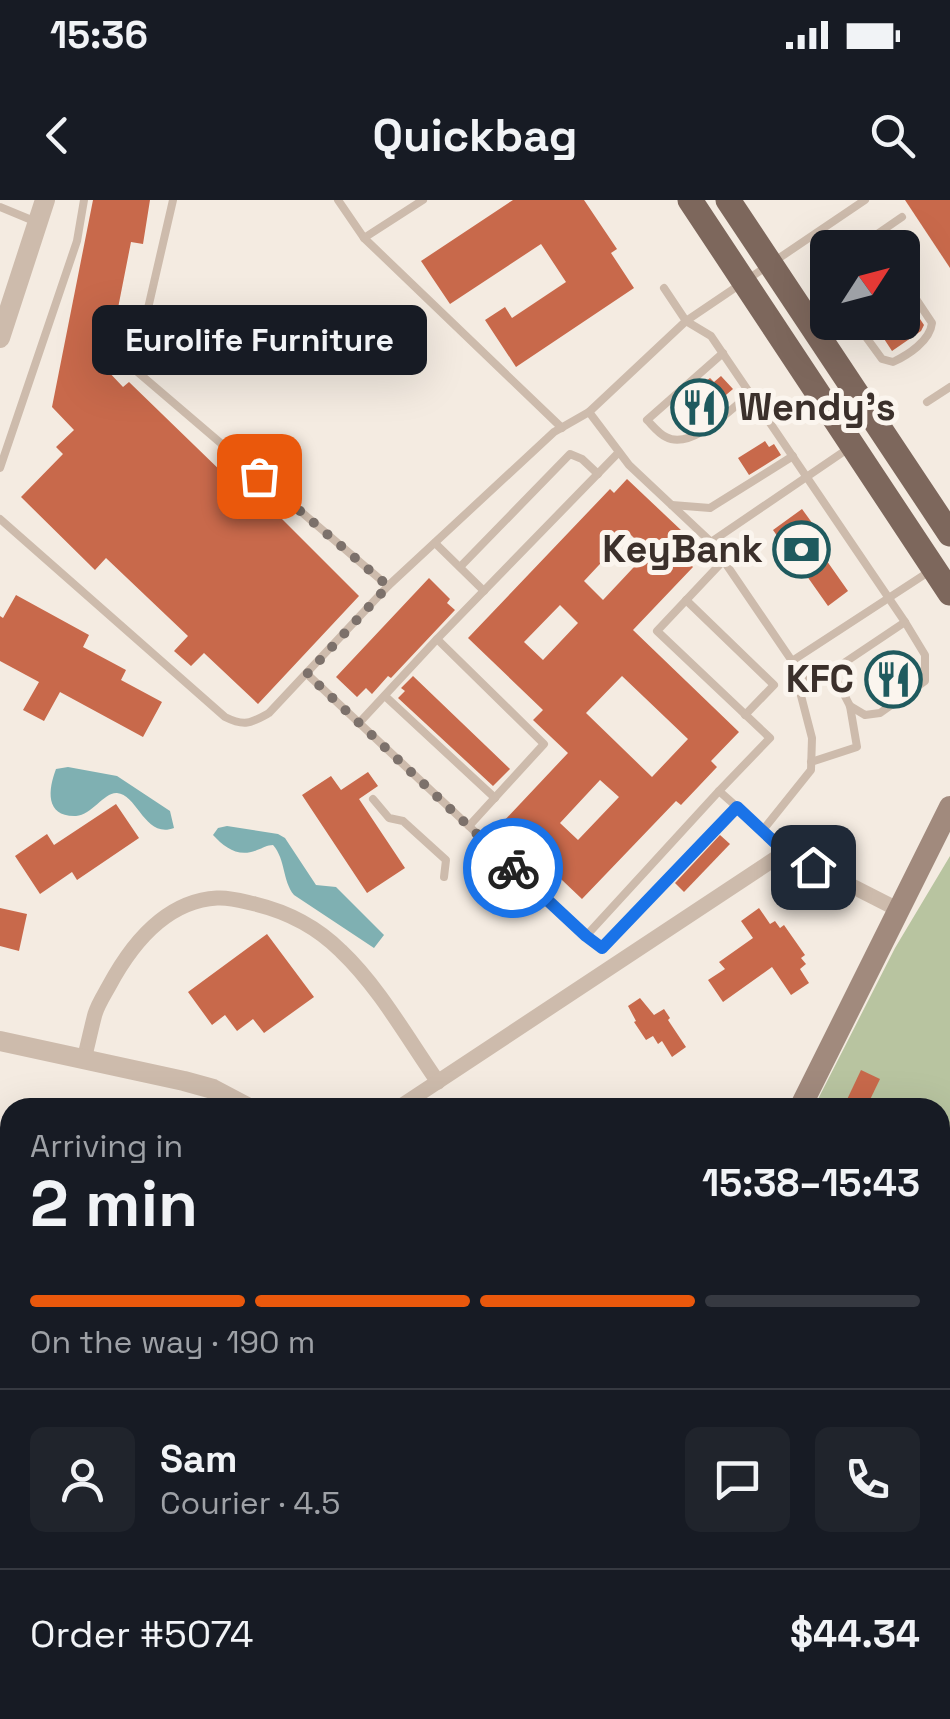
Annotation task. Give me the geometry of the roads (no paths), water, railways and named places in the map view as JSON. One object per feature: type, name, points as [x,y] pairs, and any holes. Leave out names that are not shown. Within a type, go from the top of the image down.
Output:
[{"type":"main road","points":[[690,200],[950,592]]},
{"type":"main road","points":[[728,200],[950,534]]},
{"type":"main road","points":[[805,1098],[950,807]]},
{"type":"street","points":[[0,338],[45,200]]},
{"type":"street","points":[[413,1098],[785,852],[899,910]]},
{"type":"street","points":[[84,1059],[96,1010],[124,958],[144,933],[188,904],[230,898],[294,917],[342,952],[362,973],[438,1082]]},
{"type":"street","points":[[0,1041],[213,1089],[230,1098]]},
{"type":"lane","points":[[0,468],[77,241],[84,200]]},
{"type":"lane","points":[[173,200],[134,369],[388,586]]},
{"type":"lane","points":[[338,200],[364,238],[562,428]]},
{"type":"lane","points":[[364,238],[423,200]]},
{"type":"lane","points":[[0,519],[226,717],[238,724],[252,723],[269,714],[388,586],[562,428],[590,412],[686,321],[865,200]]},
{"type":"lane","points":[[0,207],[38,222]]},
{"type":"lane","points":[[883,230],[902,217]]},
{"type":"lane","points":[[664,288],[686,321],[712,336],[926,656],[924,682],[880,713],[865,715],[850,706]]},
{"type":"lane","points":[[868,340],[882,359],[893,362],[902,358],[932,330],[932,323],[920,305]]},
{"type":"lane","points":[[724,353],[647,420],[664,437],[680,442],[701,433],[750,394]]},
{"type":"lane","points":[[927,402],[950,387]]},
{"type":"lane","points":[[590,412],[629,465],[711,542],[792,661],[812,738],[811,770],[763,830]]},
{"type":"lane","points":[[711,542],[852,445]]},
{"type":"lane","points":[[359,723],[619,452]]},
{"type":"lane","points":[[460,567],[570,454],[598,474]]},
{"type":"lane","points":[[672,505],[710,508],[793,456]]},
{"type":"lane","points":[[435,543],[484,591]]},
{"type":"lane","points":[[586,936],[770,738],[657,631],[724,560]]},
{"type":"lane","points":[[792,661],[933,568]]},
{"type":"lane","points":[[686,600],[774,686],[745,715]]},
{"type":"lane","points":[[798,682],[832,672],[905,622]]},
{"type":"lane","points":[[437,639],[544,744],[469,826]]},
{"type":"lane","points":[[811,762],[857,747],[850,706],[832,672]]},
{"type":"lane","points":[[307,674],[602,948],[737,807]]},
{"type":"lane","points":[[385,696],[494,798]]},
{"type":"lane","points":[[719,791],[785,852]]},
{"type":"lane","points":[[373,799],[389,818],[404,821],[446,860],[444,877]]},
{"type":"water","points":[[68,767],[117,776],[170,811],[174,828],[156,827],[131,801],[117,793],[82,815],[59,812],[51,801],[51,785],[56,769]]},
{"type":"water","points":[[227,826],[285,838],[316,885],[336,887],[384,935],[374,948],[294,895],[273,845],[244,853],[233,850],[213,835],[218,828]]},
{"type":"place","name":"Wendy's","points":[[699,407]]},
{"type":"place","name":"Eurolife Furniture","points":[[259,476]]},
{"type":"place","name":"KeyBank","points":[[802,549]]},
{"type":"place","name":"KFC","points":[[893,679]]}]
